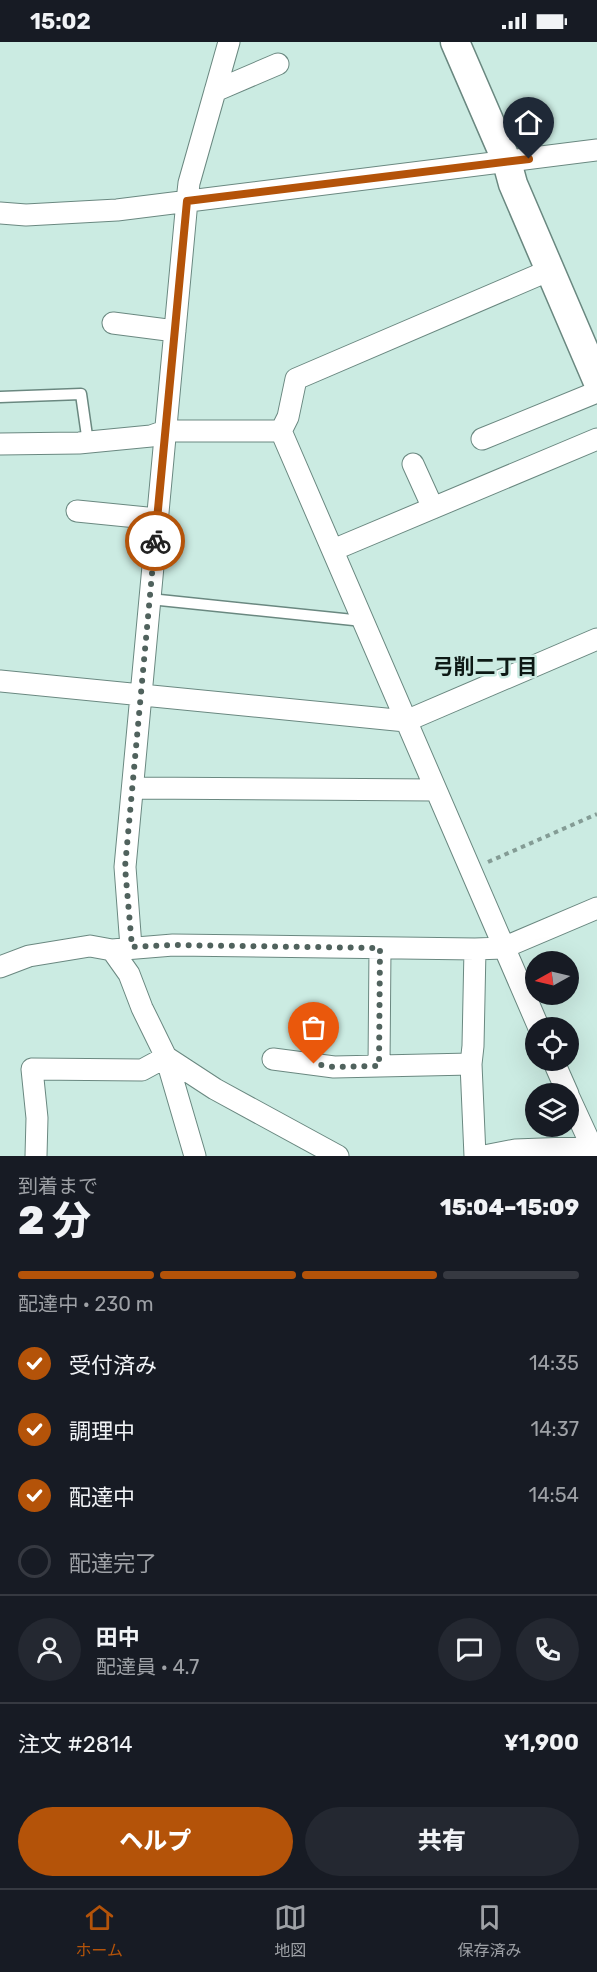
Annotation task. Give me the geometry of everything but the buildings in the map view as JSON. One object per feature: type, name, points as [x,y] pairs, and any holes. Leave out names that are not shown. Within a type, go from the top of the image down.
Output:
[{"type":"street","points":[[195,1156],[166,1057],[142,1008],[122,949],[125,867],[189,183],[229,42]]},
{"type":"street","points":[[455,42],[597,380]]},
{"type":"street","points":[[215,91],[278,64]]},
{"type":"street","points":[[0,213],[26,215],[117,210],[597,150]]},
{"type":"street","points":[[280,431],[288,417],[296,379],[550,270]]},
{"type":"street","points":[[113,324],[175,331]]},
{"type":"street","points":[[482,439],[597,392]]},
{"type":"street","points":[[0,444],[88,443],[151,436],[165,431],[280,431]]},
{"type":"street","points":[[280,431],[534,1017]]},
{"type":"street","points":[[333,550],[597,439]]},
{"type":"street","points":[[413,464],[433,508]]},
{"type":"street","points":[[77,511],[157,519]]},
{"type":"street","points":[[0,681],[406,721],[597,639]]},
{"type":"street","points":[[133,788],[434,790]]},
{"type":"street","points":[[0,967],[29,956],[90,946],[122,949],[173,945],[503,948],[597,908]]},
{"type":"street","points":[[379,1066],[380,948]]},
{"type":"street","points":[[474,949],[471,1064],[475,1156]]},
{"type":"street","points":[[166,1057],[215,1089],[336,1155]]},
{"type":"street","points":[[36,1156],[37,1118],[32,1069],[142,1070],[166,1057]]},
{"type":"street","points":[[273,1059],[334,1067],[471,1064]]},
{"type":"street","points":[[484,1156],[515,1150],[592,1150],[579,1120]]},
{"type":"lane","points":[[0,397],[81,394],[88,443]]},
{"type":"lane","points":[[150,599],[363,621]]},
{"type":"path","points":[[471,870],[597,814]]},
{"type":"way so far","points":[[155,541],[125,867],[132,947],[173,945],[380,948],[379,1066],[334,1067],[314,1064]]},
{"type":"district","name":"弓削二丁目","points":[[485,666]]},
{"type":"route","points":[[155,541],[187,201],[529,159]]}]
